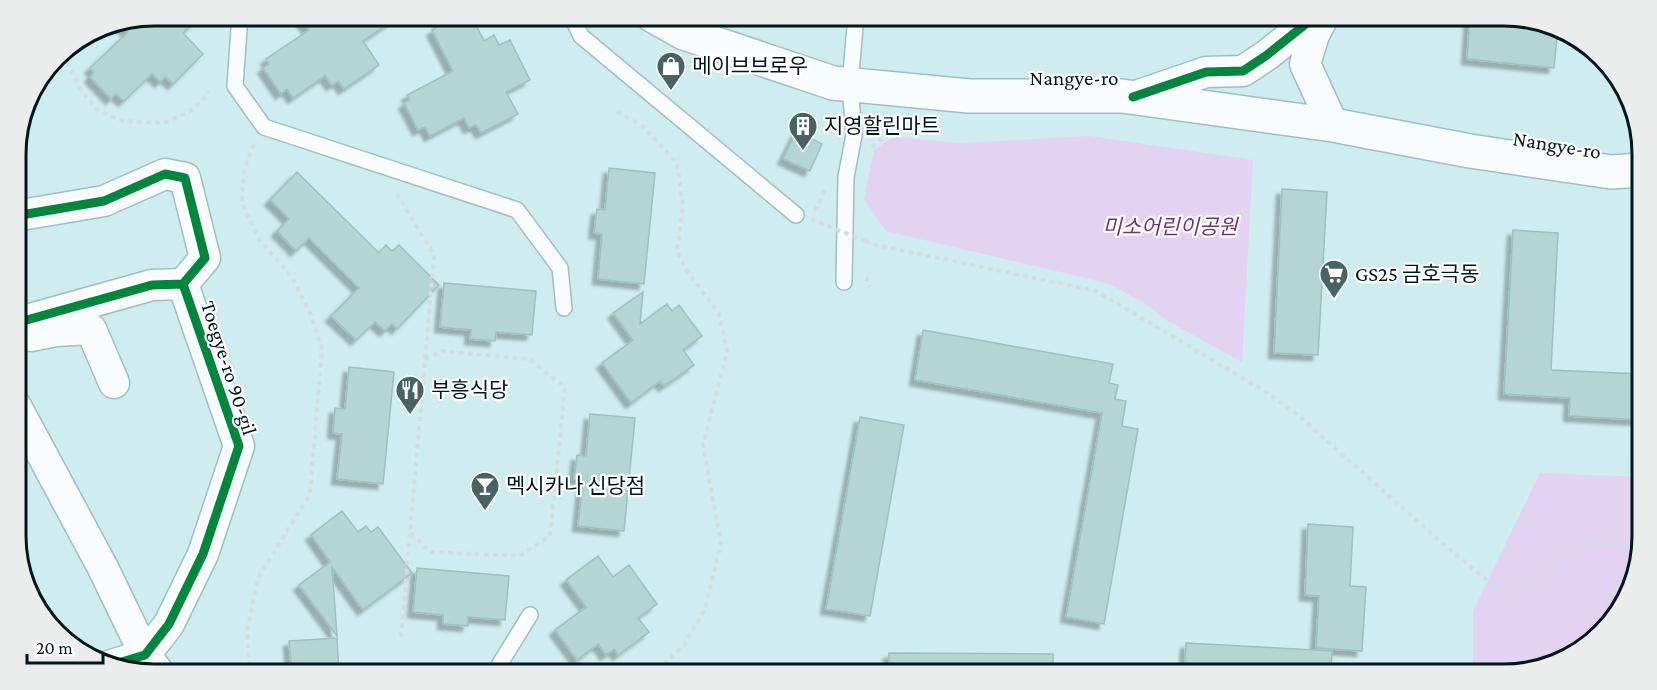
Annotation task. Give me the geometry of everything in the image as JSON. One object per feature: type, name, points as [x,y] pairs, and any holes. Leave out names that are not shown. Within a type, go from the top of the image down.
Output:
[{"type":"main road","name":"Nangye-ro","points":[[672,26],[684,33],[833,83],[969,96],[1134,97],[1333,125],[1470,150],[1611,172],[1632,171]]},
{"type":"street","points":[[1134,97],[1206,72],[1243,70],[1268,55],[1304,26]]},
{"type":"street","points":[[1318,26],[1305,64],[1333,125]]},
{"type":"street","points":[[26,214],[104,201],[165,174],[185,178],[204,258],[183,284],[152,285],[26,320]]},
{"type":"street","name":"Toegye-ro 90-gil","points":[[153,664],[203,554],[239,446],[183,284]]},
{"type":"street","points":[[26,337],[56,331],[91,329],[114,383]]},
{"type":"street","points":[[26,425],[152,664]]},
{"type":"lane","points":[[239,26],[235,86],[264,127],[517,210],[560,268],[564,308]]},
{"type":"lane","points":[[576,26],[581,36],[804,217]]},
{"type":"lane","points":[[844,282],[846,177],[854,135],[850,85],[855,26]]},
{"type":"lane","points":[[500,664],[530,615]]},
{"type":"path","points":[[66,60],[82,92],[98,110],[123,121],[164,123],[194,109],[210,91]]},
{"type":"path","points":[[617,112],[640,124],[677,163],[683,206],[678,252],[687,271],[719,314],[727,352],[703,445],[721,543],[705,609],[684,645],[664,664]]},
{"type":"path","points":[[249,664],[247,631],[258,578],[310,494],[322,349],[311,315],[293,279],[259,239],[242,203],[243,174],[254,141]]},
{"type":"path","points":[[828,184],[804,217],[865,241],[1096,291],[1266,392],[1299,416],[1449,549],[1503,593],[1547,570],[1585,544],[1631,546]]},
{"type":"path","points":[[397,194],[434,255],[401,636]]},
{"type":"path","points":[[411,532],[430,552],[519,556],[550,536],[565,387],[529,359],[442,351],[425,359]]},
{"type":"path","points":[[1607,611],[1608,595],[1627,570]]},
{"type":"green space","name":"미소어린이공원","points":[[1090,136],[1253,160],[1242,362],[1166,320],[1143,302],[1107,283],[886,231],[864,199],[874,150],[893,137],[960,143]]},
{"type":"green space","points":[[1540,473],[1632,477],[1632,537],[1625,578],[1605,614],[1581,638],[1545,658],[1529,662],[1473,664],[1473,611]]},
{"type":"building","points":[[190,26],[183,33],[203,54],[173,84],[165,77],[160,82],[152,74],[124,101],[116,94],[111,99],[90,77],[94,72],[90,68],[128,32],[125,29],[137,27]]},
{"type":"building","points":[[306,26],[385,26],[363,41],[379,65],[344,89],[338,81],[332,85],[325,76],[293,98],[287,89],[281,94],[263,68],[269,64],[266,59],[309,30]]},
{"type":"building","points":[[439,26],[476,26],[484,41],[494,35],[499,45],[510,40],[530,80],[506,92],[518,114],[481,133],[476,125],[469,128],[464,118],[430,136],[425,127],[418,130],[404,103],[410,100],[407,95],[453,71],[432,30]]},
{"type":"building","points":[[1469,26],[1529,28],[1557,37],[1554,68],[1467,59]]},
{"type":"building","name":"지영할린마트","points":[[797,131],[822,144],[810,171],[783,159]]},
{"type":"building","points":[[609,168],[655,173],[644,284],[598,279],[602,234],[594,233],[597,209],[605,210]]},
{"type":"building","points":[[297,172],[379,253],[386,245],[392,251],[399,245],[439,285],[397,329],[392,324],[385,331],[375,322],[356,340],[331,316],[359,288],[309,238],[296,251],[277,231],[289,219],[270,200]]},
{"type":"building","points":[[1282,189],[1327,192],[1318,355],[1274,353]]},
{"type":"building","points":[[1513,230],[1558,233],[1551,370],[1632,374],[1632,419],[1569,416],[1570,398],[1504,394]]},
{"type":"building","points":[[444,283],[536,291],[532,335],[496,332],[495,341],[470,339],[471,330],[440,327]]},
{"type":"building","points":[[643,292],[640,324],[667,304],[672,311],[679,305],[702,336],[683,350],[694,365],[664,386],[660,381],[631,403],[602,363],[633,340],[613,313]]},
{"type":"building","points":[[923,330],[1113,364],[1109,383],[1118,385],[1115,399],[1126,401],[1122,426],[1138,429],[1104,624],[1066,617],[1102,413],[915,380]]},
{"type":"building","points":[[349,367],[394,372],[383,484],[337,479],[342,434],[333,433],[335,408],[345,409]]},
{"type":"building","points":[[590,414],[635,418],[624,531],[578,526],[583,480],[574,479],[577,455],[586,456]]},
{"type":"building","points":[[860,417],[904,425],[870,616],[826,609]]},
{"type":"building","points":[[342,511],[358,532],[366,526],[371,532],[378,527],[412,573],[363,610],[332,567],[337,636],[299,585],[330,562],[311,535]]},
{"type":"building","points":[[1308,524],[1353,527],[1350,586],[1366,587],[1362,651],[1316,648],[1319,596],[1305,595]]},
{"type":"building","points":[[598,556],[613,577],[629,565],[657,604],[638,618],[649,632],[618,655],[614,649],[606,655],[598,644],[577,660],[555,630],[586,607],[566,580]]},
{"type":"building","points":[[417,568],[509,576],[505,620],[468,617],[468,626],[443,624],[443,615],[413,612]]},
{"type":"building","points":[[337,638],[338,664],[291,664],[289,641]]},
{"type":"building","points":[[1186,643],[1332,651],[1331,664],[1185,664]]},
{"type":"building","points":[[889,653],[1053,654],[1053,664],[889,664]]},
{"type":"cycle path","points":[[1133,97],[1206,72],[1243,71],[1303,26]]},
{"type":"cycle path","points":[[26,214],[104,201],[165,174],[185,178],[205,258],[183,284],[152,285],[26,320]]},
{"type":"cycle path","points":[[124,661],[145,655],[169,624],[203,554],[239,446],[183,284]]},
{"type":"place","name":"메이브브로우","points":[[671,92]]},
{"type":"place","name":"지영할린마트","points":[[803,152]]},
{"type":"place","name":"GS25 금호극동","points":[[1334,300]]},
{"type":"place","name":"부흥식당","points":[[410,416]]},
{"type":"place","name":"멕시카나 신당점","points":[[485,512]]}]
